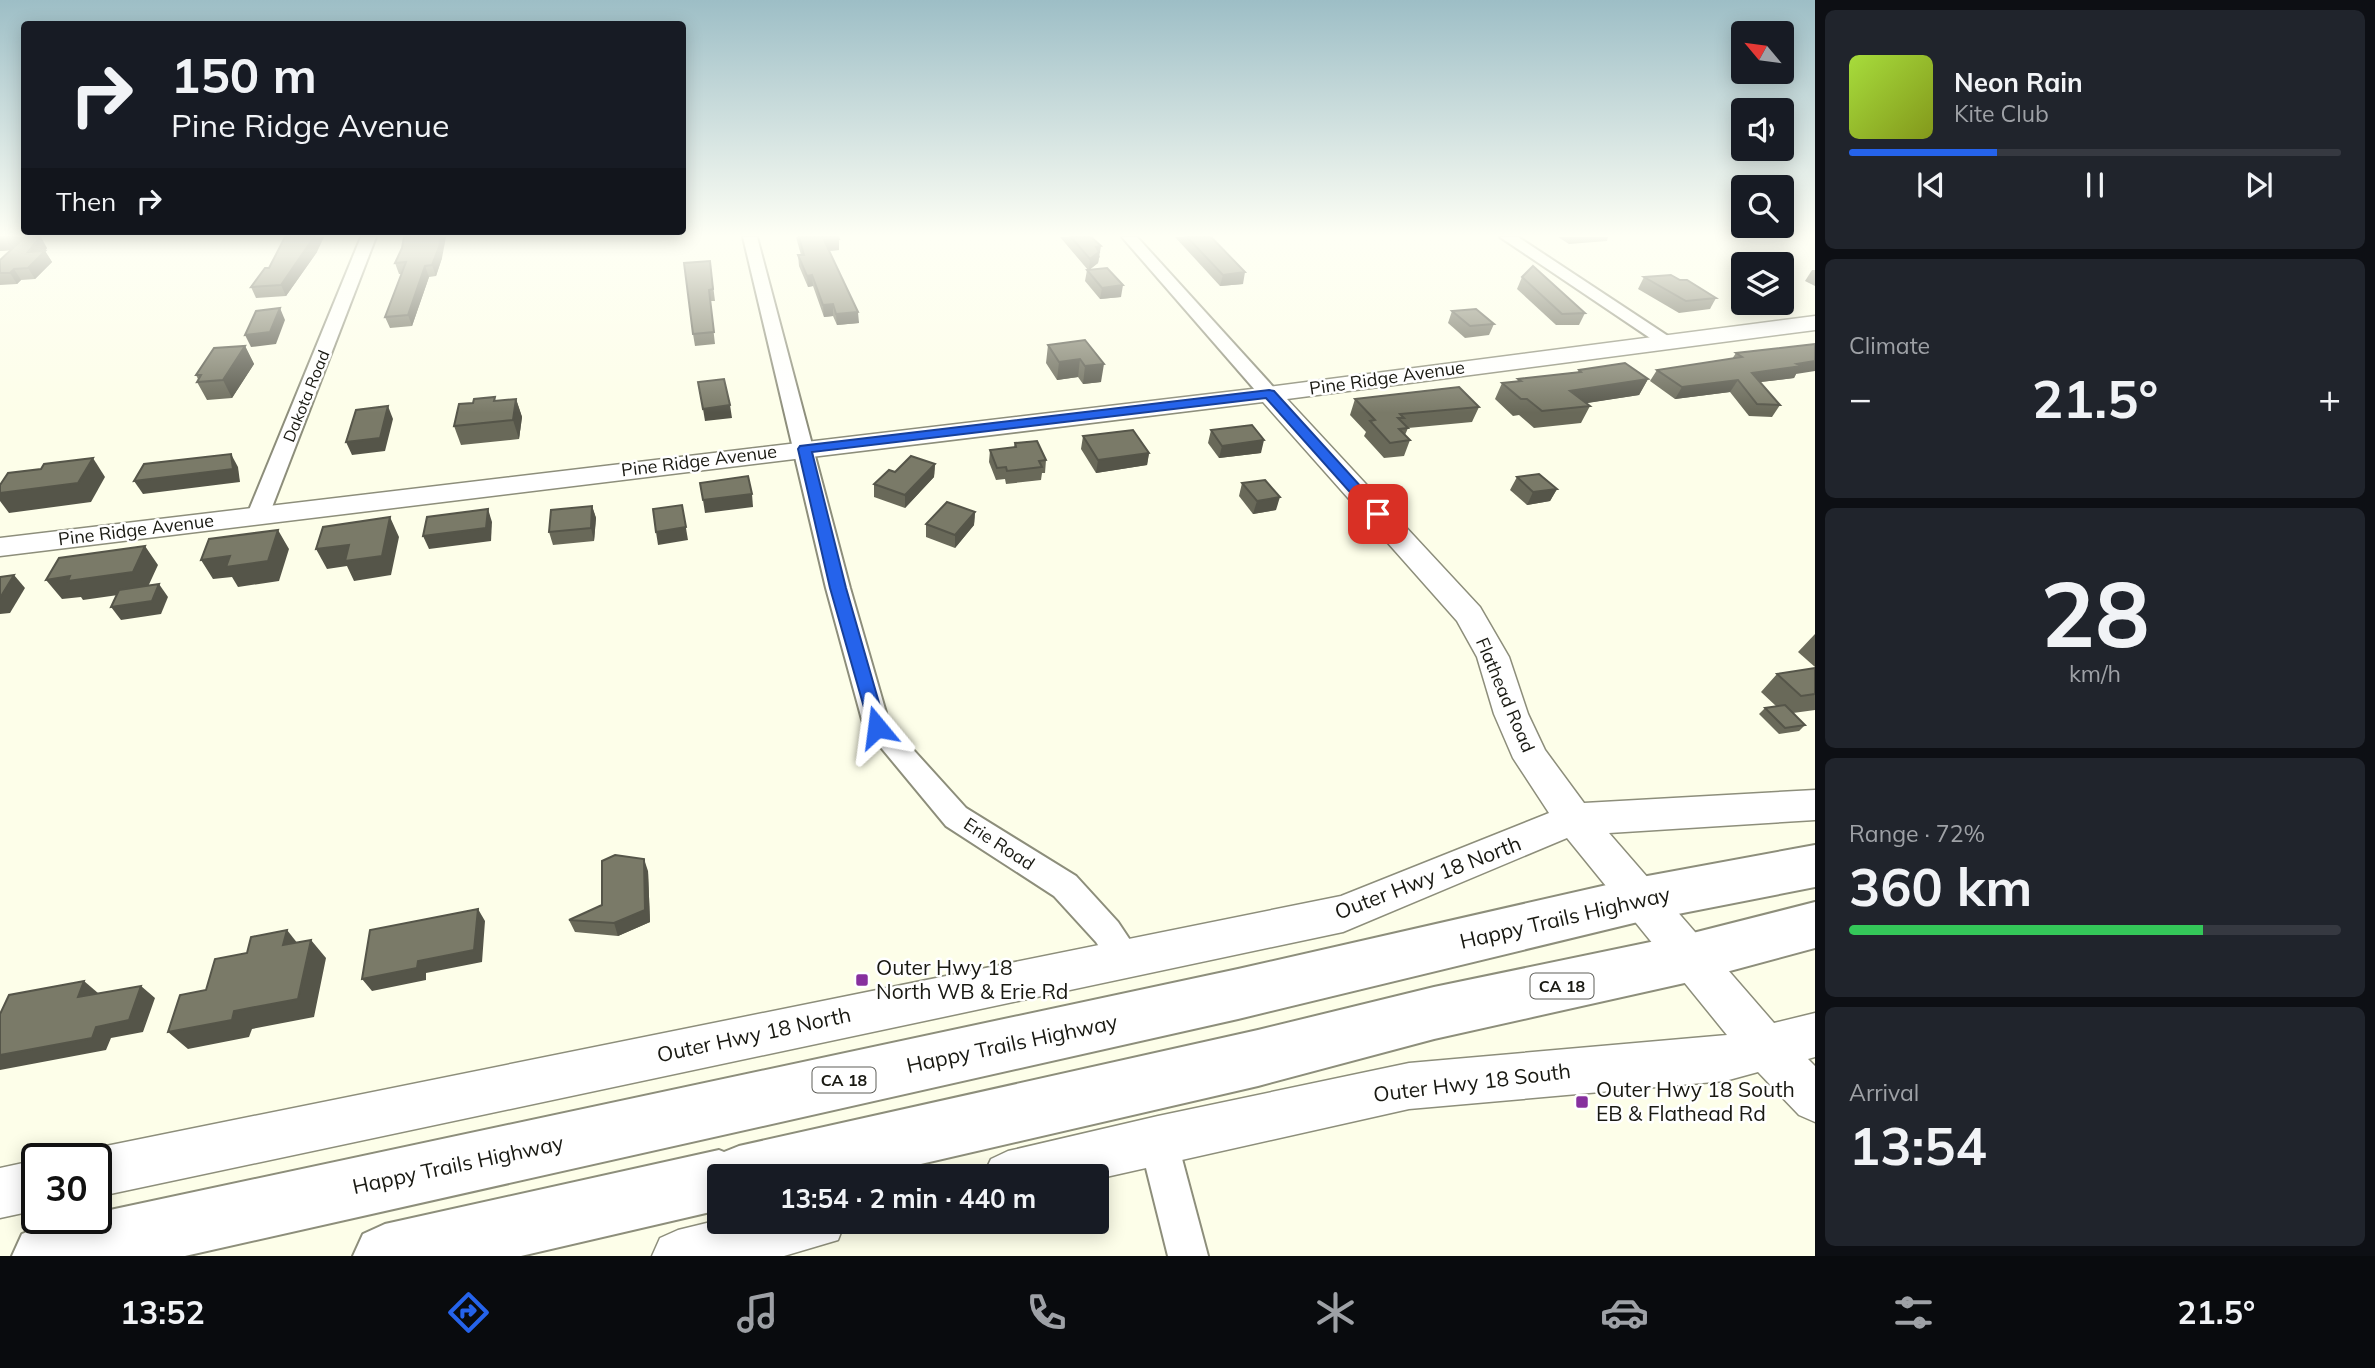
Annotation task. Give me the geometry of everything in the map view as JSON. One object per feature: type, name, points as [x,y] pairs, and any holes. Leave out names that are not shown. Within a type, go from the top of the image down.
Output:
[{"type":"main road","name":"Happy Trails Highway","points":[[44,1256],[1238,994],[1642,899],[1815,866]]},
{"type":"main road","name":"CA 18","points":[[792,1164],[1258,1058],[1434,1013],[1689,958],[1815,925]]},
{"type":"main road","points":[[385,1256],[707,1183]]},
{"type":"street","name":"Dakota Road","points":[[258,515],[346,296]]},
{"type":"street","name":"Erie Road","points":[[765,296],[838,588],[877,727],[956,817],[1065,886],[1107,932],[1126,958]]},
{"type":"street","name":"Flathead Road","points":[[1181,296],[1469,615],[1493,657],[1511,714],[1531,758],[1574,819],[1765,1047],[1815,1099]]},
{"type":"street","points":[[1597,296],[1665,340]]},
{"type":"street","name":"Pine Ridge Avenue","points":[[0,547],[1269,394],[1665,340],[1815,323]]},
{"type":"street","name":"Outer Hwy 18 North","points":[[112,1170],[1343,914],[1574,819],[1815,805]]},
{"type":"street","name":"Outer Hwy 18 South","points":[[1058,1164],[1409,1086],[1725,1058],[1815,1035]]},
{"type":"street","points":[[1158,1140],[1188,1256]]},
{"type":"street","points":[[0,1193],[21,1188]]},
{"type":"street","points":[[678,1256],[770,1234]]},
{"type":"building","points":[[393,296],[415,296],[408,315],[385,317]]},
{"type":"building","points":[[688,296],[710,296],[714,332],[693,334]]},
{"type":"building","points":[[820,296],[850,296],[858,312],[836,314],[833,304],[823,305]]},
{"type":"building","points":[[1542,296],[1566,296],[1585,313],[1562,314]]},
{"type":"building","points":[[1677,296],[1712,296],[1716,298],[1686,301]]},
{"type":"building","points":[[280,308],[270,332],[245,335],[256,311]]},
{"type":"building","points":[[1476,309],[1494,324],[1470,326],[1452,311]]},
{"type":"building","points":[[1085,340],[1104,364],[1085,366],[1080,359],[1059,362],[1048,345]]},
{"type":"building","points":[[1815,344],[1815,361],[1797,364],[1802,366],[1752,373],[1780,405],[1757,404],[1738,380],[1682,387],[1657,370],[1742,357],[1736,353]]},
{"type":"building","points":[[245,346],[223,380],[197,382],[201,375],[196,375],[214,348]]},
{"type":"building","points":[[1625,363],[1648,379],[1570,391],[1590,406],[1542,411],[1527,399],[1521,399],[1502,383],[1581,372],[1579,370]]},
{"type":"building","points":[[724,379],[730,405],[703,409],[698,382]]},
{"type":"building","points":[[1459,387],[1479,407],[1400,414],[1404,418],[1398,418],[1408,428],[1399,429],[1410,440],[1390,443],[1370,421],[1375,420],[1355,399]]},
{"type":"building","points":[[495,397],[494,401],[516,399],[513,420],[454,426],[459,404]]},
{"type":"building","points":[[388,406],[380,438],[346,442],[356,410]]},
{"type":"building","points":[[1252,425],[1264,440],[1222,446],[1211,430]]},
{"type":"building","points":[[1133,430],[1149,453],[1098,460],[1083,436]]},
{"type":"building","points":[[1037,441],[1046,460],[1039,461],[1042,467],[1007,471],[1006,467],[997,468],[990,450],[1016,447],[1015,443]]},
{"type":"building","points":[[231,454],[233,469],[134,481],[144,464]]},
{"type":"building","points":[[911,456],[935,464],[905,495],[874,484],[889,470],[895,472]]},
{"type":"building","points":[[93,458],[78,483],[0,493],[0,485],[8,473],[41,469],[44,464]]},
{"type":"building","points":[[1539,474],[1557,489],[1533,492],[1517,477]]},
{"type":"building","points":[[748,476],[752,494],[703,500],[700,483]]},
{"type":"building","points":[[1265,480],[1280,497],[1257,501],[1242,483]]},
{"type":"building","points":[[947,502],[975,512],[955,535],[926,524]]},
{"type":"building","points":[[682,505],[686,527],[656,532],[653,509]]},
{"type":"building","points":[[592,506],[591,528],[549,532],[551,510]]},
{"type":"building","points":[[488,509],[486,528],[423,536],[427,517]]},
{"type":"building","points":[[390,517],[382,556],[345,561],[349,545],[316,549],[323,527]]},
{"type":"building","points":[[278,530],[268,561],[226,567],[230,556],[201,560],[209,539]]},
{"type":"building","points":[[145,546],[133,572],[68,581],[70,576],[46,580],[59,558]]},
{"type":"building","points":[[14,575],[0,598],[0,577]]},
{"type":"building","points":[[159,584],[152,601],[111,607],[119,590]]},
{"type":"building","points":[[1815,668],[1815,694],[1801,696],[1777,674]]},
{"type":"building","points":[[1785,705],[1805,725],[1785,728],[1765,708]]},
{"type":"building","points":[[615,855],[644,859],[645,910],[614,923],[569,920],[602,905],[602,861]]},
{"type":"building","points":[[478,909],[474,950],[418,961],[417,968],[362,979],[370,930]]},
{"type":"building","points":[[287,930],[283,945],[311,940],[298,999],[234,1011],[232,1020],[168,1032],[180,995],[206,990],[215,959],[247,953],[251,937]]},
{"type":"building","points":[[84,981],[78,997],[141,986],[129,1020],[96,1027],[92,1038],[0,1055],[0,1014],[9,995]]},
{"type":"place","name":"Outer Hwy 18 North WB & Erie Rd","points":[[862,980]]},
{"type":"place","name":"Outer Hwy 18 South EB & Flathead Rd","points":[[1582,1102]]},
{"type":"route","points":[[877,727],[838,588],[804,449],[1269,394],[1378,514]]}]
